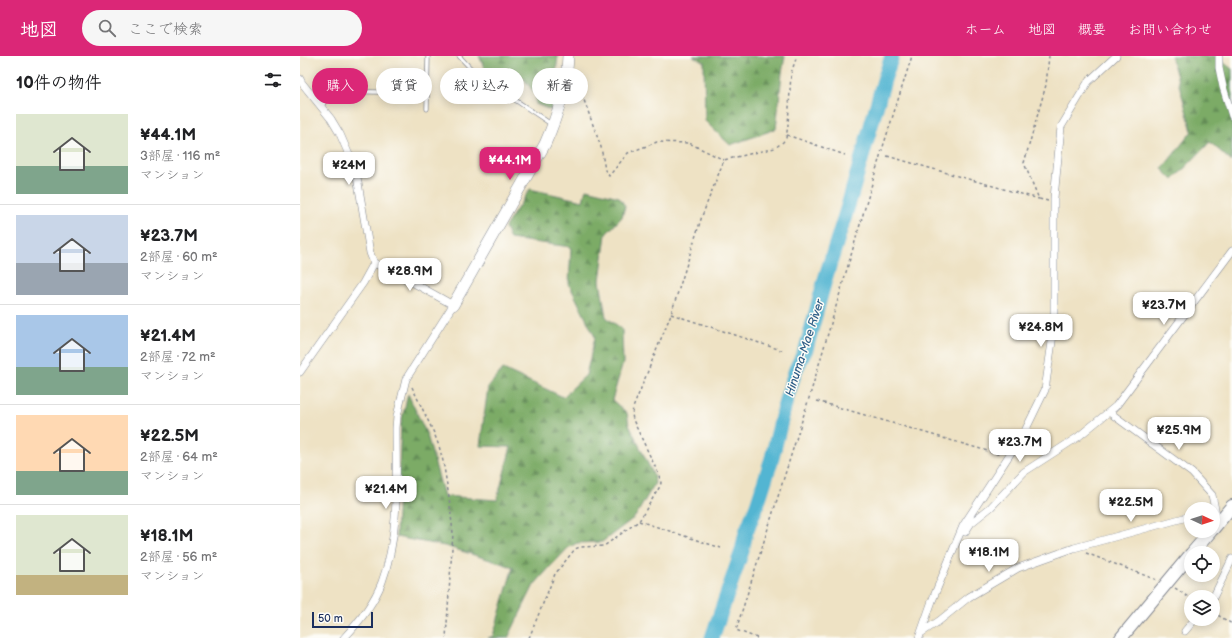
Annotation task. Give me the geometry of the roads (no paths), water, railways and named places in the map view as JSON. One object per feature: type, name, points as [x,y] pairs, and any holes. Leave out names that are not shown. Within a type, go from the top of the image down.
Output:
[{"type":"main road","points":[[1199,546],[1205,538]]},
{"type":"main road","points":[[1120,638],[1184,563]]},
{"type":"street","points":[[920,635],[932,601],[963,526],[1025,431],[1045,390],[1054,328],[1054,202],[1061,127],[1088,82],[1116,56]]},
{"type":"street","points":[[1219,56],[1219,68],[1223,87],[1232,116]]},
{"type":"street","points":[[344,638],[367,610],[375,596],[381,583],[389,555],[395,509],[397,416],[406,379],[453,305],[545,144],[561,102],[568,58]]},
{"type":"street","points":[[300,79],[331,119],[340,134],[356,171],[370,253],[374,263],[394,272],[453,305]]},
{"type":"street","points":[[957,541],[971,523],[991,507],[1024,472],[1078,437],[1116,406],[1232,251]]},
{"type":"street","points":[[300,372],[363,283],[374,263]]},
{"type":"street","points":[[1109,412],[1192,473],[1212,495],[1224,512]]},
{"type":"street","points":[[920,635],[968,597],[1018,568],[1074,548],[1184,518]]},
{"type":"street","points":[[1217,590],[1232,559]]},
{"type":"street","points":[[1185,631],[1189,626]]},
{"type":"lane","points":[[428,56],[428,68]]},
{"type":"lane","points":[[459,56],[475,74],[553,125]]},
{"type":"lane","points":[[322,106],[326,101],[327,91],[376,92]]},
{"type":"lane","points":[[427,104],[427,109]]},
{"type":"waterway","name":"Hinuma-Mae River","points":[[712,638],[742,551],[746,532],[757,505],[772,458],[786,400],[796,369],[806,349],[826,276],[892,56]]}]
